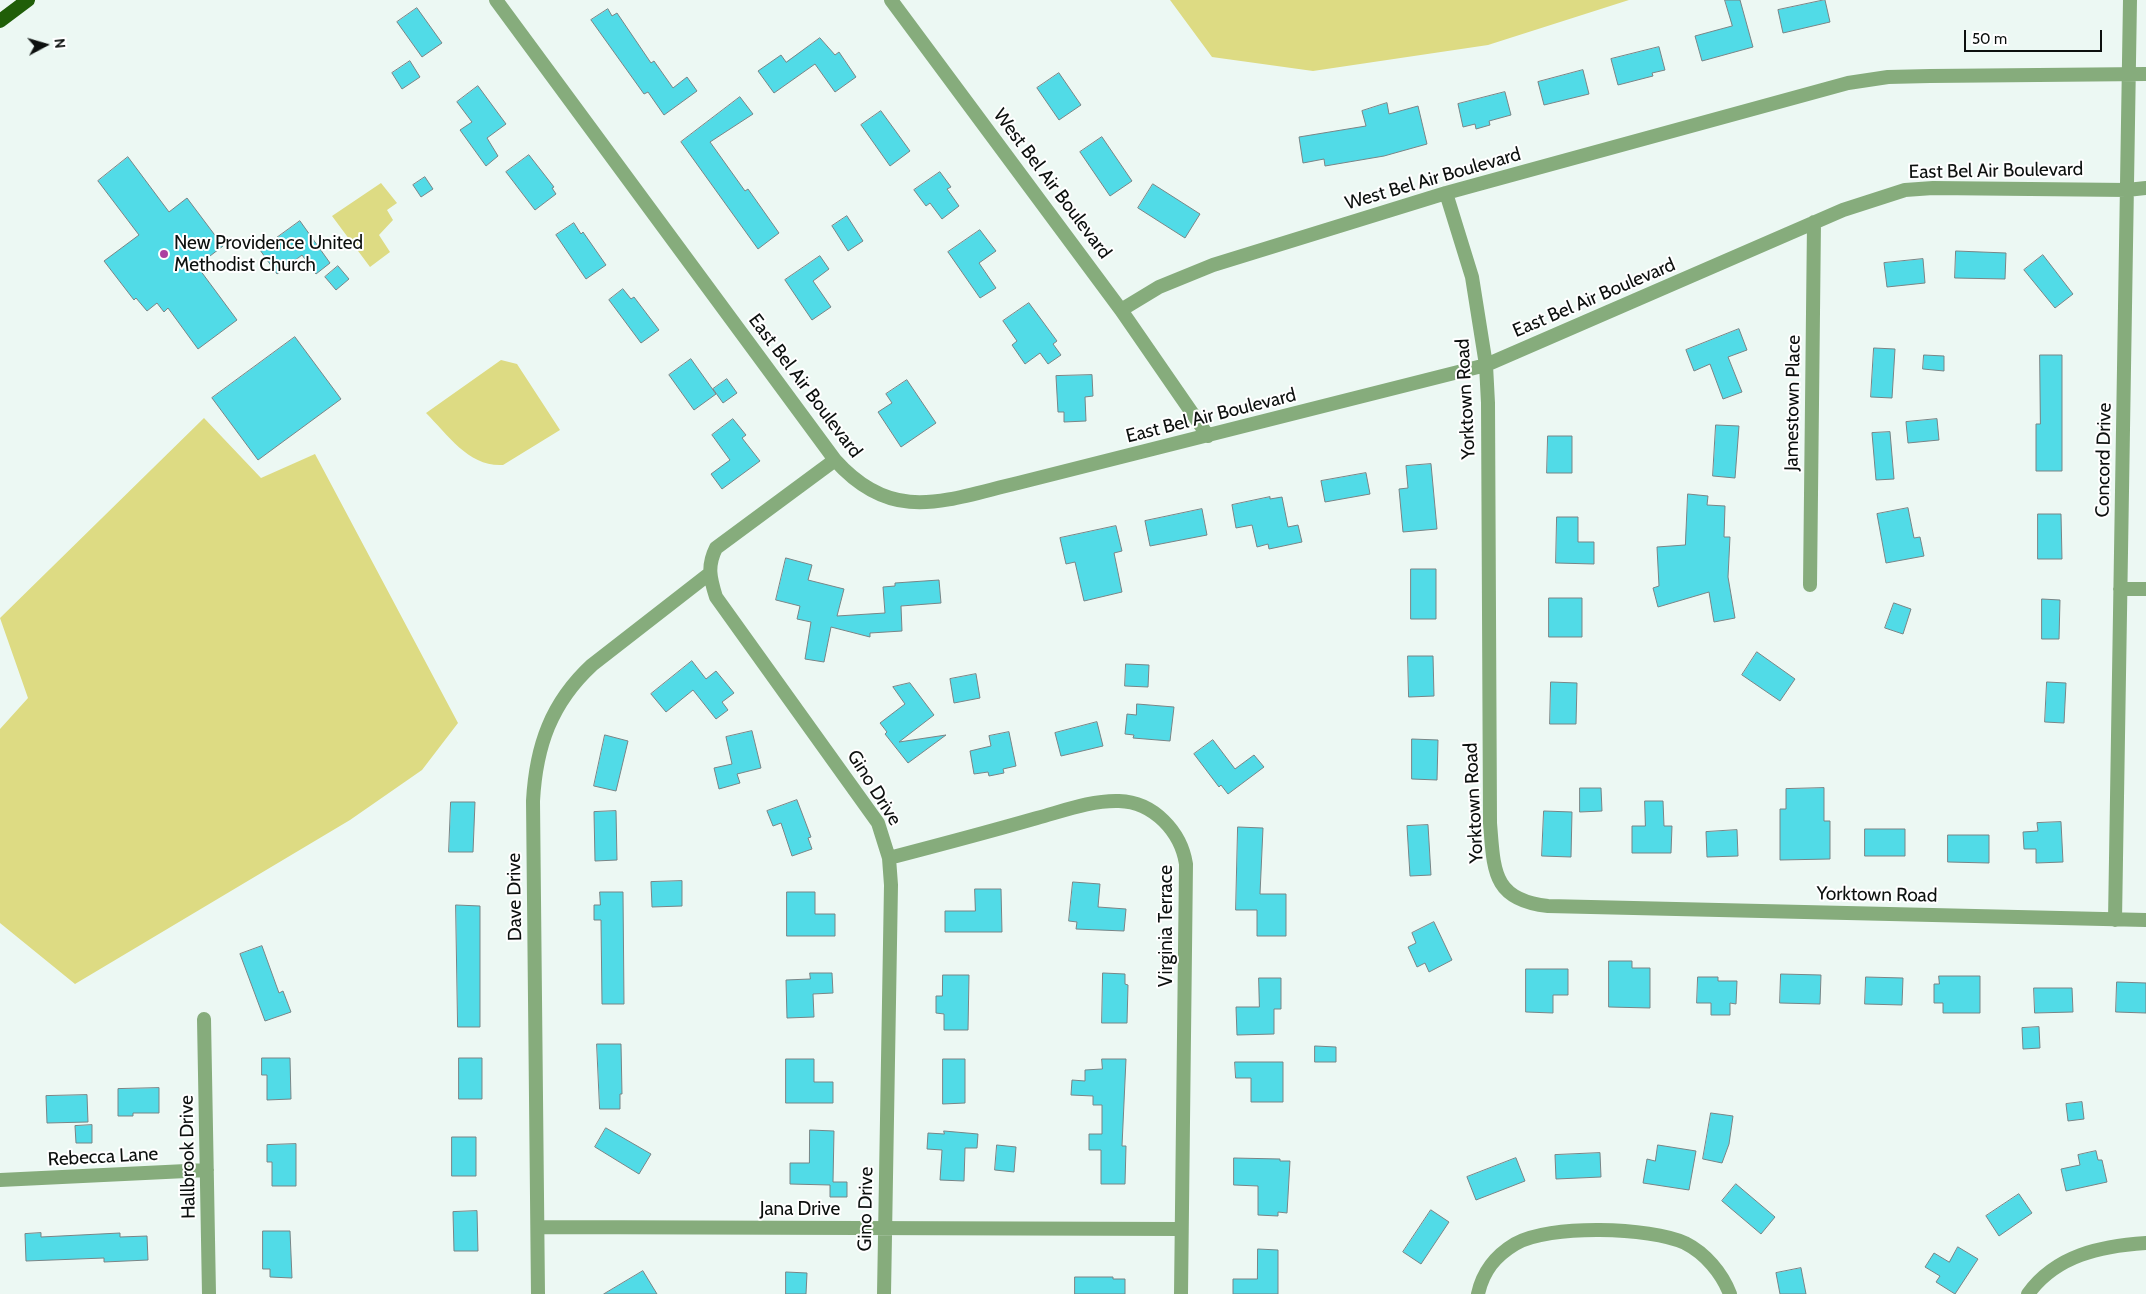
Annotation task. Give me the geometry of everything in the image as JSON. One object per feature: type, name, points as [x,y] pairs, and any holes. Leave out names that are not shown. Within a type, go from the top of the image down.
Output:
[{"type":"highway","points":[[0,21],[28,0]]},
{"type":"street","name":"East Bel Air Boulevard","points":[[496,0],[848,476],[882,497],[922,503],[1018,483],[1486,365],[1814,222],[1879,197],[1905,190],[1932,188],[2127,190],[2146,188]]},
{"type":"street","name":"West Bel Air Boulevard","points":[[891,0],[1121,310],[1159,287],[1214,265],[1446,193],[1848,82],[1905,77],[2146,74]]},
{"type":"street","name":"Concord Drive","points":[[2115,920],[2130,0]]},
{"type":"street","name":"Yorktown Road","points":[[1446,193],[1472,277],[1486,365],[1488,413],[1490,823],[1497,876],[1506,889],[1517,899],[1532,904],[1548,906],[2146,920]]},
{"type":"street","name":"Jamestown Place","points":[[1810,585],[1814,222]]},
{"type":"street","points":[[1121,310],[1208,436]]},
{"type":"street","points":[[709,574],[710,559],[716,548],[835,460]]},
{"type":"street","name":"Gino Drive","points":[[709,574],[716,597],[878,823],[889,858],[891,885],[884,1294]]},
{"type":"street","name":"Dave Drive","points":[[538,1294],[533,800],[537,759],[552,718],[564,695],[576,680],[592,665],[709,574]]},
{"type":"street","points":[[2120,589],[2146,589]]},
{"type":"street","name":"Virginia Terrace","points":[[889,858],[1063,811],[1119,801],[1134,803],[1147,810],[1160,819],[1177,836],[1183,848],[1186,864],[1180,1294]]},
{"type":"street","name":"Hallbrook Drive","points":[[204,1020],[209,1294]]},
{"type":"street","name":"Rebecca Lane","points":[[0,1180],[207,1170]]},
{"type":"street","name":"Jana Drive","points":[[538,1227],[1181,1229]]},
{"type":"street","points":[[1478,1294],[1487,1268],[1517,1242],[1565,1232],[1615,1230],[1668,1236],[1687,1244],[1711,1262],[1730,1294]]},
{"type":"street","points":[[2028,1294],[2045,1275],[2074,1257],[2108,1246],[2146,1243]]},
{"type":"shaded area","points":[[1170,0],[1629,0],[1488,45],[1313,71],[1212,57]]},
{"type":"shaded area","points":[[381,183],[397,203],[387,210],[393,220],[379,235],[390,252],[370,267],[332,216]]},
{"type":"shaded area","points":[[501,360],[517,364],[560,430],[503,465],[480,461],[470,455],[460,448],[426,413]]},
{"type":"shaded area","points":[[204,418],[261,478],[315,454],[458,723],[422,770],[350,820],[75,984],[0,923],[0,729],[28,698],[0,618]]},
{"type":"building","points":[[1725,0],[1740,0],[1753,47],[1702,61],[1695,36],[1732,26]]},
{"type":"building","points":[[1825,0],[1830,22],[1783,33],[1778,10]]},
{"type":"building","points":[[417,8],[442,43],[422,57],[397,22]]},
{"type":"building","points":[[608,9],[612,16],[617,13],[651,63],[654,61],[673,88],[687,77],[697,91],[664,115],[648,92],[644,94],[591,20]]},
{"type":"building","points":[[820,38],[835,55],[839,52],[856,77],[835,92],[815,64],[774,93],[758,71],[781,55],[786,62]]},
{"type":"building","points":[[1659,47],[1665,70],[1652,73],[1653,76],[1618,85],[1611,59]]},
{"type":"building","points":[[410,61],[420,77],[402,89],[392,73]]},
{"type":"building","points":[[1583,70],[1589,94],[1544,105],[1538,82]]},
{"type":"building","points":[[1059,73],[1081,105],[1059,120],[1037,88]]},
{"type":"building","points":[[478,86],[506,124],[487,138],[498,156],[486,166],[460,130],[472,122],[457,102]]},
{"type":"building","points":[[1505,92],[1511,115],[1489,121],[1490,125],[1476,129],[1475,124],[1463,127],[1458,104]]},
{"type":"building","points":[[740,97],[753,114],[710,142],[745,191],[748,189],[779,233],[758,249],[681,142]]},
{"type":"building","points":[[1387,103],[1389,114],[1418,106],[1427,144],[1384,156],[1325,166],[1324,159],[1303,163],[1299,137],[1366,126],[1362,111]]},
{"type":"building","points":[[881,111],[910,151],[890,166],[861,125]]},
{"type":"building","points":[[1102,137],[1132,181],[1110,196],[1080,152]]},
{"type":"building","points":[[529,155],[554,187],[552,188],[556,194],[535,210],[506,172]]},
{"type":"building","name":"New Providence United Methodist Church","points":[[128,157],[169,212],[187,198],[223,246],[197,266],[237,320],[198,349],[168,308],[164,312],[157,303],[147,311],[136,298],[134,300],[104,261],[139,235],[98,181]]},
{"type":"building","points":[[940,172],[951,187],[947,189],[959,206],[942,219],[930,203],[926,206],[914,190]]},
{"type":"building","points":[[425,177],[433,189],[421,197],[413,185]]},
{"type":"building","points":[[1153,184],[1200,214],[1185,238],[1138,208]]},
{"type":"building","points":[[847,216],[863,241],[848,251],[832,226]]},
{"type":"building","points":[[300,221],[330,263],[316,274],[302,255],[277,274],[260,250]]},
{"type":"building","points":[[574,223],[581,234],[583,232],[606,265],[586,279],[556,235]]},
{"type":"building","points":[[980,230],[996,251],[979,263],[996,288],[980,298],[948,252]]},
{"type":"building","points":[[1956,251],[2006,253],[2005,279],[1955,278]]},
{"type":"building","points":[[2043,255],[2073,294],[2055,308],[2024,270]]},
{"type":"building","points":[[820,256],[829,269],[813,281],[831,307],[812,320],[785,280]]},
{"type":"building","points":[[1923,259],[1925,283],[1887,287],[1884,263]]},
{"type":"building","points":[[338,266],[349,279],[336,290],[325,277]]},
{"type":"building","points":[[623,289],[631,299],[634,297],[659,330],[641,343],[609,300]]},
{"type":"building","points":[[1029,303],[1057,341],[1053,344],[1061,355],[1048,364],[1040,353],[1025,364],[1012,345],[1017,341],[1003,321]]},
{"type":"building","points":[[1739,329],[1747,350],[1728,357],[1742,392],[1723,399],[1710,364],[1694,371],[1686,350]]},
{"type":"building","points":[[295,337],[341,399],[258,460],[212,398]]},
{"type":"building","points":[[1874,348],[1895,349],[1892,398],[1871,397]]},
{"type":"building","points":[[1924,355],[1944,356],[1944,371],[1923,369]]},
{"type":"building","points":[[2040,355],[2062,355],[2062,471],[2036,471],[2036,424],[2040,424]]},
{"type":"building","points":[[691,359],[716,394],[694,410],[669,375]]},
{"type":"building","points":[[1092,375],[1093,396],[1085,397],[1086,421],[1064,422],[1064,412],[1058,412],[1056,376]]},
{"type":"building","points":[[727,379],[737,393],[723,403],[713,389]]},
{"type":"building","points":[[907,380],[936,423],[901,447],[878,412],[892,403],[886,394]]},
{"type":"building","points":[[733,419],[746,435],[742,438],[760,461],[722,489],[711,474],[730,460],[712,435]]},
{"type":"building","points":[[1937,419],[1939,440],[1908,443],[1906,422]]},
{"type":"building","points":[[1716,425],[1739,426],[1735,478],[1713,476]]},
{"type":"building","points":[[1890,432],[1894,479],[1876,480],[1872,433]]},
{"type":"building","points":[[1548,436],[1572,436],[1572,473],[1547,473]]},
{"type":"building","points":[[1431,464],[1437,529],[1403,532],[1399,489],[1408,488],[1406,466]]},
{"type":"building","points":[[1366,473],[1370,494],[1325,502],[1321,481]]},
{"type":"building","points":[[1688,494],[1708,496],[1707,505],[1725,506],[1724,537],[1730,537],[1728,577],[1735,618],[1714,622],[1709,592],[1658,607],[1653,588],[1659,586],[1657,547],[1685,545]]},
{"type":"building","points":[[1270,497],[1270,499],[1282,497],[1288,527],[1298,525],[1302,542],[1269,549],[1268,544],[1257,547],[1252,525],[1236,528],[1232,505]]},
{"type":"building","points":[[1908,508],[1914,538],[1920,537],[1924,556],[1886,563],[1877,514]]},
{"type":"building","points":[[1202,509],[1207,535],[1150,546],[1145,521]]},
{"type":"building","points":[[2038,514],[2061,514],[2062,559],[2038,559]]},
{"type":"building","points":[[1557,517],[1578,517],[1578,542],[1594,542],[1594,564],[1556,563]]},
{"type":"building","points":[[1116,526],[1122,551],[1114,553],[1122,592],[1084,601],[1075,562],[1066,564],[1060,538]]},
{"type":"building","points":[[786,558],[812,565],[808,580],[844,589],[837,616],[885,613],[883,587],[895,586],[895,583],[939,580],[941,603],[901,606],[902,631],[870,633],[870,637],[831,627],[824,662],[805,659],[811,622],[797,619],[800,606],[776,600]]},
{"type":"building","points":[[1411,569],[1436,569],[1436,619],[1411,619]]},
{"type":"building","points":[[1549,598],[1582,598],[1582,637],[1549,637]]},
{"type":"building","points":[[2042,599],[2060,600],[2059,639],[2042,639]]},
{"type":"building","points":[[1894,603],[1911,609],[1903,634],[1885,628]]},
{"type":"building","points":[[1757,652],[1795,679],[1780,701],[1742,675]]},
{"type":"building","points":[[1408,656],[1433,656],[1434,696],[1409,697]]},
{"type":"building","points":[[692,661],[706,679],[716,671],[734,693],[722,702],[728,710],[716,719],[693,690],[666,712],[651,694]]},
{"type":"building","points":[[1126,664],[1149,665],[1148,687],[1125,686]]},
{"type":"building","points":[[976,674],[980,698],[954,703],[950,679]]},
{"type":"building","points":[[1551,682],[1577,683],[1576,724],[1550,724]]},
{"type":"building","points":[[2047,682],[2066,683],[2064,723],[2045,722]]},
{"type":"building","points":[[910,683],[934,715],[899,742],[946,735],[908,763],[885,734],[887,732],[880,723],[905,704],[893,687]]},
{"type":"building","points":[[1137,704],[1174,707],[1170,741],[1133,738],[1134,735],[1125,734],[1127,714],[1136,715]]},
{"type":"building","points":[[1097,722],[1103,746],[1061,756],[1055,733]]},
{"type":"building","points":[[752,731],[761,768],[737,774],[740,783],[719,789],[714,768],[732,764],[726,737]]},
{"type":"building","points":[[1009,732],[1016,766],[1003,769],[1004,773],[989,776],[988,772],[974,774],[970,751],[991,746],[989,736]]},
{"type":"building","points":[[605,735],[628,741],[616,791],[594,786]]},
{"type":"building","points":[[1412,739],[1438,740],[1437,780],[1412,779]]},
{"type":"building","points":[[1213,740],[1235,769],[1254,755],[1264,767],[1228,794],[1221,785],[1219,787],[1194,754]]},
{"type":"building","points":[[1580,788],[1601,788],[1602,811],[1580,812]]},
{"type":"building","points":[[1824,788],[1824,821],[1830,821],[1830,859],[1780,860],[1780,809],[1786,809],[1786,789]]},
{"type":"building","points":[[797,800],[811,837],[808,838],[812,849],[792,856],[781,823],[773,826],[767,811]]},
{"type":"building","points":[[1645,801],[1663,801],[1664,826],[1672,826],[1671,853],[1632,853],[1632,826],[1645,826]]},
{"type":"building","points":[[451,802],[475,802],[473,852],[449,852]]},
{"type":"building","points":[[616,811],[617,860],[595,861],[594,812]]},
{"type":"building","points":[[1544,811],[1572,812],[1571,857],[1542,856]]},
{"type":"building","points":[[2061,822],[2063,862],[2036,863],[2036,849],[2024,849],[2023,832],[2038,831],[2037,823]]},
{"type":"building","points":[[1428,825],[1431,875],[1410,876],[1407,826]]},
{"type":"building","points":[[1238,827],[1263,828],[1260,894],[1286,894],[1286,936],[1257,936],[1257,910],[1236,910]]},
{"type":"building","points":[[1865,829],[1905,829],[1905,856],[1865,856]]},
{"type":"building","points":[[1737,830],[1738,856],[1707,857],[1706,832]]},
{"type":"building","points":[[1948,835],[1989,835],[1989,863],[1948,862]]},
{"type":"building","points":[[682,881],[682,906],[652,907],[651,882]]},
{"type":"building","points":[[1073,882],[1100,884],[1098,907],[1126,909],[1124,931],[1076,929],[1077,922],[1069,921]]},
{"type":"building","points":[[975,889],[1001,889],[1002,932],[945,932],[945,911],[975,911]]},
{"type":"building","points":[[600,892],[623,892],[624,1004],[602,1004],[601,920],[594,920],[594,905],[600,905]]},
{"type":"building","points":[[787,892],[815,892],[815,914],[835,914],[835,936],[787,936]]},
{"type":"building","points":[[456,905],[480,906],[480,1027],[458,1027]]},
{"type":"building","points":[[1434,922],[1452,960],[1429,972],[1425,963],[1417,967],[1408,947],[1416,943],[1412,933]]},
{"type":"building","points":[[262,946],[279,993],[283,991],[291,1012],[265,1021],[240,954]]},
{"type":"building","points":[[1609,961],[1632,961],[1632,968],[1650,968],[1650,1008],[1609,1007]]},
{"type":"building","points":[[1526,969],[1568,969],[1568,995],[1553,995],[1553,1013],[1526,1012]]},
{"type":"building","points":[[810,973],[832,973],[833,993],[813,994],[814,1017],[787,1018],[786,980],[810,979]]},
{"type":"building","points":[[1103,973],[1125,974],[1125,984],[1128,985],[1127,1023],[1102,1023]]},
{"type":"building","points":[[1781,974],[1821,975],[1820,1004],[1780,1003]]},
{"type":"building","points":[[943,975],[969,975],[968,1030],[944,1030],[944,1014],[936,1013],[936,996],[942,996]]},
{"type":"building","points":[[1939,976],[1980,976],[1980,1013],[1943,1013],[1943,1003],[1934,1003],[1934,984],[1939,984]]},
{"type":"building","points":[[1698,977],[1718,977],[1718,981],[1737,981],[1736,1004],[1730,1003],[1730,1015],[1711,1015],[1711,1003],[1697,1003]]},
{"type":"building","points":[[1866,977],[1903,978],[1902,1005],[1865,1004]]},
{"type":"building","points":[[1259,978],[1281,978],[1281,1009],[1274,1009],[1274,1034],[1237,1035],[1236,1007],[1259,1007]]},
{"type":"building","points":[[2117,982],[2146,983],[2146,1013],[2116,1012]]},
{"type":"building","points":[[2034,988],[2072,988],[2073,1012],[2035,1013]]},
{"type":"building","points":[[2039,1027],[2040,1048],[2023,1049],[2022,1028]]},
{"type":"building","points":[[597,1044],[621,1044],[622,1094],[620,1094],[620,1109],[600,1109]]},
{"type":"building","points":[[1315,1046],[1336,1047],[1336,1062],[1315,1062]]},
{"type":"building","points":[[262,1058],[290,1058],[291,1099],[267,1100],[267,1075],[262,1075]]},
{"type":"building","points":[[459,1058],[482,1058],[482,1099],[459,1099]]},
{"type":"building","points":[[786,1059],[814,1059],[814,1082],[833,1082],[833,1103],[786,1103]]},
{"type":"building","points":[[943,1059],[965,1059],[965,1103],[943,1104]]},
{"type":"building","points":[[1102,1059],[1126,1059],[1122,1146],[1126,1146],[1125,1184],[1101,1184],[1101,1150],[1089,1150],[1089,1134],[1102,1134],[1102,1105],[1093,1105],[1093,1096],[1071,1095],[1072,1080],[1085,1081],[1085,1070],[1102,1069]]},
{"type":"building","points":[[1235,1062],[1283,1062],[1283,1102],[1251,1102],[1251,1078],[1236,1078]]},
{"type":"building","points":[[159,1088],[159,1113],[133,1113],[133,1116],[118,1116],[118,1089]]},
{"type":"building","points":[[87,1095],[88,1122],[47,1123],[46,1096]]},
{"type":"building","points":[[2082,1102],[2084,1119],[2068,1121],[2066,1104]]},
{"type":"building","points":[[1711,1113],[1733,1116],[1729,1144],[1722,1163],[1703,1159]]},
{"type":"building","points":[[92,1125],[92,1143],[76,1143],[75,1126]]},
{"type":"building","points":[[606,1128],[651,1154],[639,1174],[595,1147]]},
{"type":"building","points":[[810,1130],[834,1131],[833,1182],[847,1182],[847,1197],[830,1197],[830,1185],[790,1184],[790,1163],[809,1163]]},
{"type":"building","points":[[944,1131],[978,1134],[977,1148],[965,1148],[964,1181],[940,1180],[942,1150],[927,1149],[928,1133],[944,1134]]},
{"type":"building","points":[[452,1137],[476,1137],[476,1176],[452,1176]]},
{"type":"building","points":[[296,1144],[296,1186],[272,1186],[272,1162],[267,1162],[267,1145]]},
{"type":"building","points":[[997,1145],[1016,1147],[1014,1172],[995,1170]]},
{"type":"building","points":[[1658,1145],[1696,1151],[1689,1190],[1643,1183],[1647,1159],[1655,1161]]},
{"type":"building","points":[[2096,1151],[2098,1160],[2102,1160],[2107,1182],[2066,1191],[2061,1169],[2080,1165],[2078,1155]]},
{"type":"building","points":[[1600,1153],[1601,1177],[1556,1179],[1555,1155]]},
{"type":"building","points":[[1234,1158],[1290,1161],[1287,1213],[1278,1212],[1278,1216],[1258,1215],[1258,1186],[1234,1185]]},
{"type":"building","points":[[1516,1158],[1525,1181],[1476,1200],[1467,1177]]},
{"type":"building","points":[[1736,1184],[1775,1217],[1761,1234],[1722,1201]]},
{"type":"building","points":[[2019,1194],[2032,1213],[1999,1236],[1986,1216]]},
{"type":"building","points":[[1431,1210],[1449,1222],[1421,1264],[1403,1252]]},
{"type":"building","points":[[477,1211],[478,1251],[454,1251],[453,1212]]},
{"type":"building","points":[[263,1231],[290,1231],[292,1278],[270,1277],[270,1269],[263,1269]]},
{"type":"building","points":[[41,1233],[41,1237],[120,1233],[120,1237],[147,1236],[148,1260],[104,1262],[104,1258],[26,1261],[25,1234]]},
{"type":"building","points":[[1958,1247],[1978,1259],[1955,1294],[1936,1282],[1940,1276],[1925,1267],[1934,1253],[1949,1262]]},
{"type":"building","points":[[1258,1249],[1278,1250],[1278,1294],[1233,1294],[1233,1279],[1257,1279]]},
{"type":"building","points":[[1801,1268],[1806,1294],[1780,1294],[1776,1273]]},
{"type":"building","points":[[643,1271],[657,1294],[604,1294]]},
{"type":"building","points":[[786,1272],[807,1273],[806,1294],[786,1294]]},
{"type":"building","points":[[1075,1277],[1113,1277],[1113,1279],[1125,1279],[1125,1294],[1075,1294]]},
{"type":"place","name":"New Providence United Methodist Church","points":[[164,254]]}]
